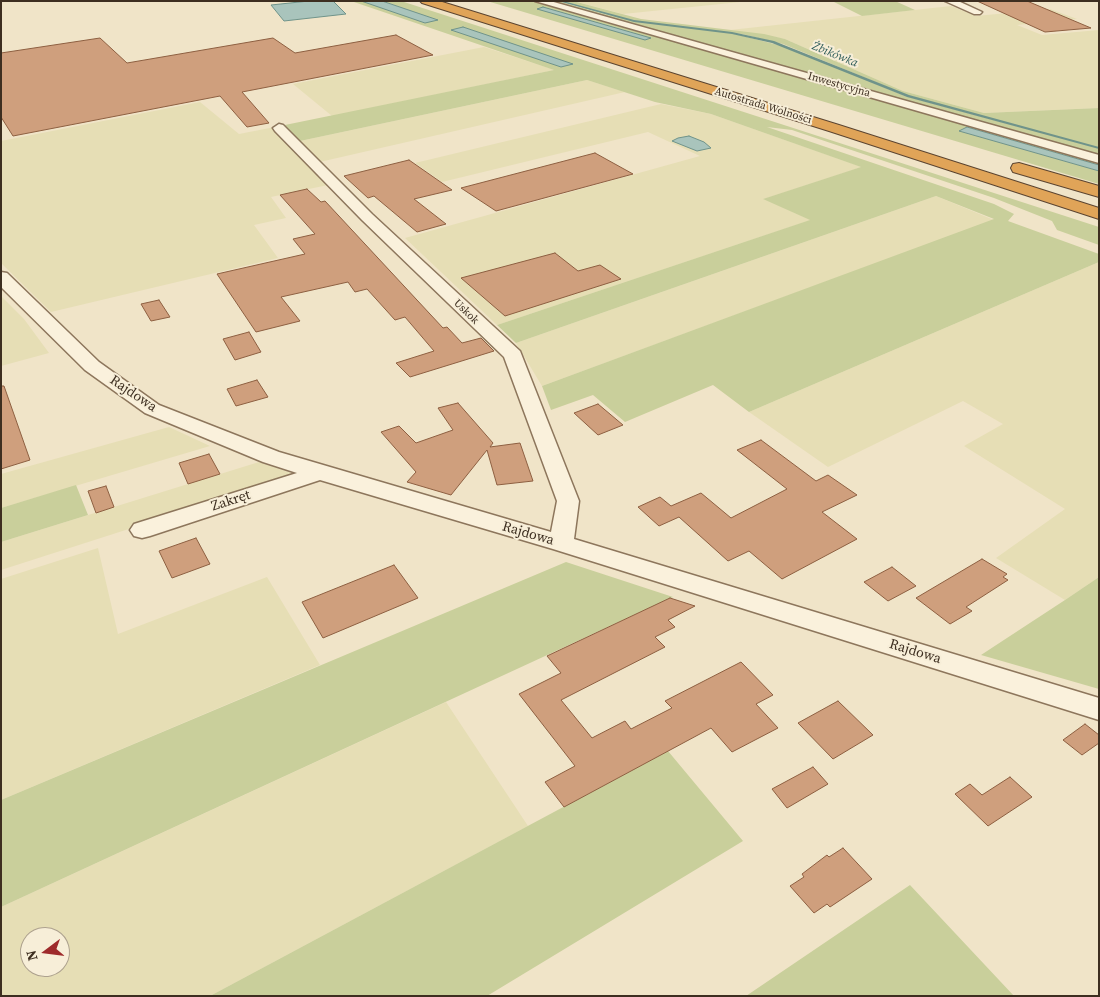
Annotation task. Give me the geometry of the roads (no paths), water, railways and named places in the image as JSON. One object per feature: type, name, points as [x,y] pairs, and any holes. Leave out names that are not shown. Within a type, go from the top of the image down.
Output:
[{"type":"highway","name":"Autostrada Wolności","points":[[426,1],[834,128],[1099,214]]},
{"type":"highway","points":[[464,1],[699,72]]},
{"type":"highway","points":[[1004,164],[1099,192]]},
{"type":"street","name":"Inwestycyjna","points":[[539,1],[1099,159]]},
{"type":"street","points":[[949,1],[977,12]]},
{"type":"street","name":"Uskok","points":[[279,128],[367,218],[512,355],[568,501],[561,543]]},
{"type":"street","name":"Rajdowa","points":[[1,277],[92,366],[152,409],[271,457],[561,543],[1099,709]]},
{"type":"street","name":"Zakręt","points":[[142,530],[320,473]]},
{"type":"water","points":[[309,1],[333,1],[346,14],[284,21],[271,5]]},
{"type":"water","points":[[361,1],[382,1],[438,20],[425,23]]},
{"type":"water","points":[[543,7],[651,38],[645,40],[537,9]]},
{"type":"water","points":[[463,27],[573,64],[561,67],[451,30]]},
{"type":"water","points":[[967,127],[1099,165],[1099,171],[959,131]]},
{"type":"water","points":[[689,136],[704,142],[711,148],[697,151],[672,141]]},
{"type":"waterway","name":"Żbikówka","points":[[559,1],[634,21],[732,33],[773,42],[908,96],[1099,148]]}]
